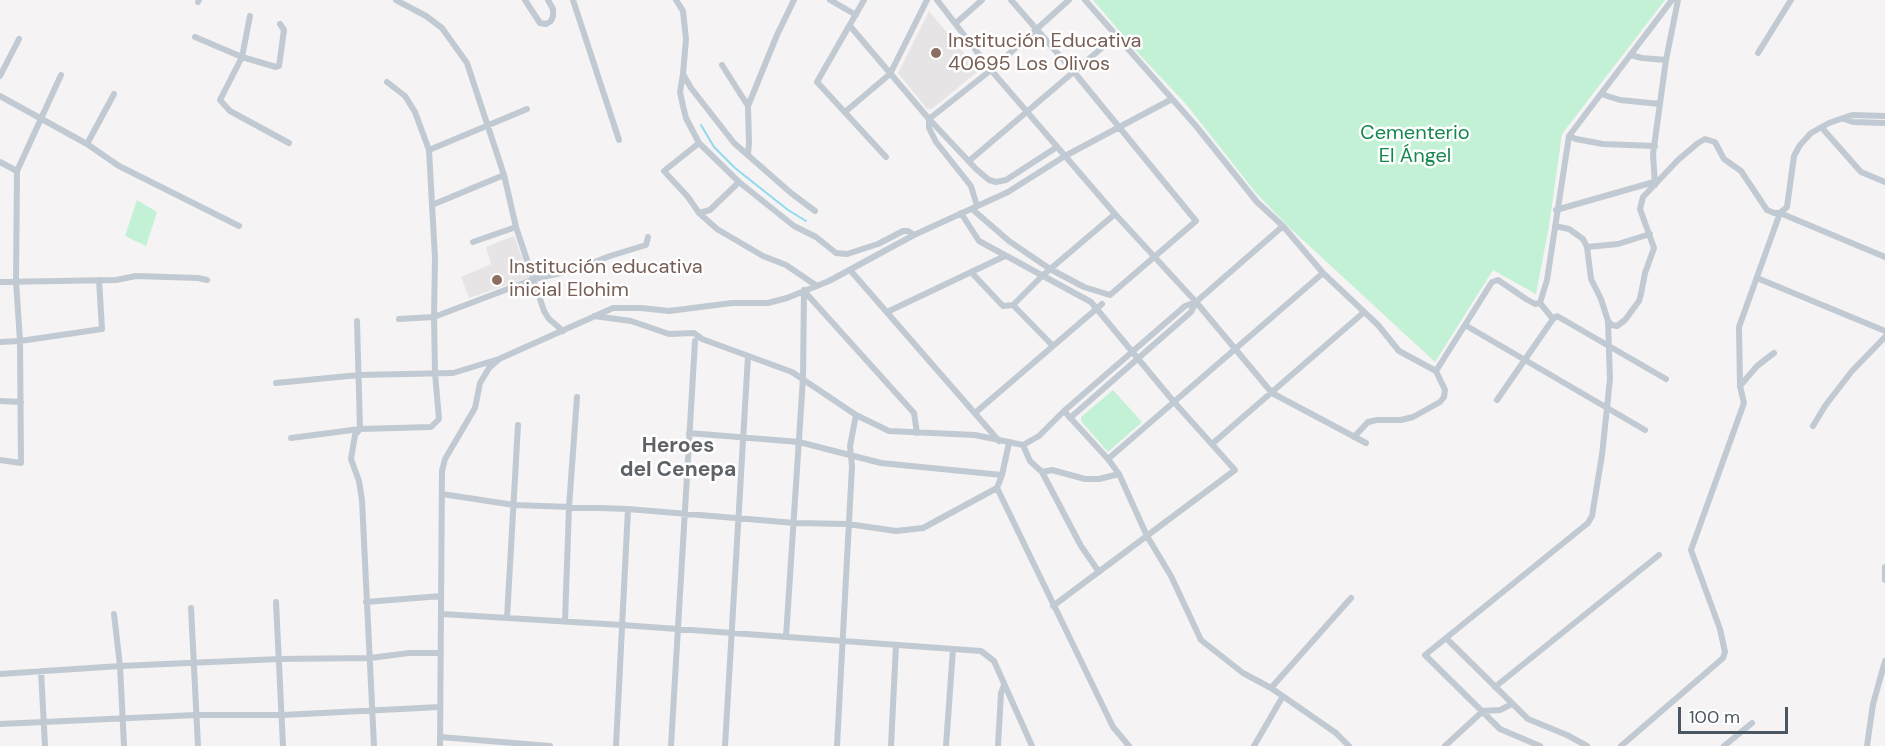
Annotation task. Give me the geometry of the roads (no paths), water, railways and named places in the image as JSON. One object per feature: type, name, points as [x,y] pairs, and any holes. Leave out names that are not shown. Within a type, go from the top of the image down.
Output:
[{"type":"street","points":[[396,0],[426,16],[442,28],[466,63],[504,175],[516,226],[544,311],[549,319],[563,331]]},
{"type":"street","points":[[525,0],[540,23],[546,24],[553,16],[553,9],[548,0]]},
{"type":"street","points":[[573,0],[619,140]]},
{"type":"street","points":[[676,0],[683,11],[686,39],[680,92],[686,118],[699,143],[739,182],[794,226],[816,237],[836,253],[847,254],[878,244],[903,231],[914,235]]},
{"type":"street","points":[[748,154],[748,106],[794,0]]},
{"type":"street","points":[[830,0],[856,15]]},
{"type":"street","points":[[864,0],[817,82],[886,158]]},
{"type":"street","points":[[845,112],[890,74],[927,0]]},
{"type":"street","points":[[937,0],[991,70],[1115,214],[1196,302],[1272,393],[1366,443]]},
{"type":"street","points":[[956,23],[982,0]]},
{"type":"street","points":[[929,119],[929,128],[936,142],[971,186],[975,208],[1009,241],[1050,269],[1084,287],[1110,295],[1196,221],[1074,72],[1011,0]]},
{"type":"street","points":[[929,119],[991,70],[1069,0]]},
{"type":"street","points":[[1085,0],[1172,99],[1257,202],[1283,226],[1323,273],[1378,325],[1399,351],[1436,371],[1445,390],[1440,402],[1413,417],[1368,422],[1354,437]]},
{"type":"street","points":[[1540,303],[1547,280],[1569,136],[1672,0]]},
{"type":"street","points":[[1654,183],[1653,170],[1660,104],[1678,0]]},
{"type":"street","points":[[1758,52],[1791,0]]},
{"type":"street","points":[[250,16],[242,57],[220,100],[230,111],[289,142]]},
{"type":"street","points":[[195,37],[242,57],[276,67],[279,66],[284,30],[280,24]]},
{"type":"street","points":[[850,26],[929,119],[985,177],[996,182],[1006,180],[1058,147]]},
{"type":"street","points":[[969,161],[1117,35]]},
{"type":"street","points":[[0,76],[19,39]]},
{"type":"street","points":[[1630,55],[1666,60]]},
{"type":"street","points":[[722,65],[748,106]]},
{"type":"street","points":[[683,74],[691,88],[734,143],[815,211]]},
{"type":"street","points":[[0,460],[21,463],[20,341],[16,281],[16,171],[62,75]]},
{"type":"street","points":[[291,438],[360,429],[431,427],[439,419],[435,373],[435,258],[429,150],[415,112],[405,96],[387,82]]},
{"type":"street","points":[[87,144],[114,94]]},
{"type":"street","points":[[1601,94],[1620,100],[1660,104]]},
{"type":"street","points":[[0,96],[87,144],[118,166],[239,226]]},
{"type":"street","points":[[276,383],[359,375],[453,373],[500,359],[613,308],[669,311],[732,303],[768,303],[787,298],[817,286],[914,235],[1008,192],[1065,156],[1172,99]]},
{"type":"street","points":[[429,150],[527,109]]},
{"type":"street","points":[[1622,746],[1723,658],[1725,652],[1720,629],[1693,561],[1691,550],[1744,403],[1740,387],[1739,327],[1780,213],[1787,207],[1794,156],[1800,145],[1811,134],[1822,128],[1852,115],[1885,116]]},
{"type":"street","points":[[1843,119],[1853,122],[1885,123]]},
{"type":"street","points":[[1822,128],[1861,172],[1885,182]]},
{"type":"street","points":[[1569,136],[1603,144],[1655,146]]},
{"type":"street","points":[[1608,321],[1617,326],[1625,320],[1639,301],[1645,273],[1654,248],[1640,209],[1643,197],[1678,160],[1705,139],[1717,144],[1724,159],[1741,171],[1767,210],[1780,213],[1885,257]]},
{"type":"street","points":[[699,143],[664,171],[699,213],[717,229],[763,256],[786,265],[817,286]]},
{"type":"street","points":[[0,162],[16,171]]},
{"type":"street","points":[[432,205],[504,175]]},
{"type":"street","points":[[699,213],[710,210],[739,182]]},
{"type":"street","points":[[1556,210],[1654,183]]},
{"type":"street","points":[[962,213],[979,241],[1100,307],[1174,402],[1235,470],[1053,606]]},
{"type":"street","points":[[971,272],[1003,306],[1013,304],[1042,276],[1115,214]]},
{"type":"street","points":[[473,242],[516,226]]},
{"type":"street","points":[[593,316],[630,321],[669,334],[694,333],[702,339],[792,372],[856,415],[889,431],[975,435],[1023,445],[1039,436],[1064,411],[1185,306],[1196,302],[1283,226]]},
{"type":"street","points":[[1540,746],[1500,729],[1425,655],[1588,523],[1593,510],[1610,379],[1608,321],[1591,279],[1587,247],[1583,239],[1569,229],[1555,226]]},
{"type":"street","points":[[1587,247],[1618,244],[1650,234]]},
{"type":"street","points":[[399,319],[434,317],[534,279],[574,270],[646,244],[648,237]]},
{"type":"street","points":[[887,312],[1005,256]]},
{"type":"street","points":[[850,270],[999,441]]},
{"type":"street","points":[[1108,459],[1323,273]]},
{"type":"street","points":[[0,282],[99,280],[136,276],[207,280]]},
{"type":"street","points":[[1757,278],[1885,331]]},
{"type":"street","points":[[0,342],[102,329],[99,280]]},
{"type":"street","points":[[1436,371],[1495,280],[1535,304],[1540,303]]},
{"type":"street","points":[[786,637],[803,378],[804,290]]},
{"type":"street","points":[[804,290],[914,413],[917,433]]},
{"type":"street","points":[[1070,418],[1191,312],[1196,302]]},
{"type":"street","points":[[1540,303],[1553,320]]},
{"type":"street","points":[[1013,304],[1053,346]]},
{"type":"street","points":[[975,413],[1100,307]]},
{"type":"street","points":[[1212,444],[1364,313]]},
{"type":"street","points":[[1497,400],[1557,316],[1666,379]]},
{"type":"street","points":[[357,321],[360,429],[355,435],[351,459],[359,481],[362,500],[374,746]]},
{"type":"street","points":[[1465,325],[1645,430]]},
{"type":"street","points":[[1813,426],[1852,371],[1885,337]]},
{"type":"street","points":[[671,746],[695,341]]},
{"type":"street","points":[[1740,387],[1757,366],[1774,353]]},
{"type":"street","points":[[725,746],[748,356]]},
{"type":"street","points":[[440,746],[442,471],[445,459],[475,408],[480,383],[489,368],[500,359]]},
{"type":"street","points":[[565,621],[569,507],[577,397]]},
{"type":"street","points":[[0,401],[21,402]]},
{"type":"street","points":[[1064,411],[1119,474],[1147,536],[1171,576],[1201,640],[1243,674],[1283,696],[1336,733],[1349,746]]},
{"type":"street","points":[[837,746],[850,447],[856,415]]},
{"type":"street","points":[[507,618],[518,425]]},
{"type":"street","points":[[689,434],[799,442],[890,464],[1002,475]]},
{"type":"street","points":[[442,494],[514,505],[628,509],[795,523],[848,524],[896,531],[923,528],[997,488],[1009,443]]},
{"type":"street","points":[[1023,445],[1030,461],[1042,472],[1081,546],[1099,572]]},
{"type":"street","points":[[1042,472],[1052,470],[1092,479],[1119,474]]},
{"type":"street","points":[[997,488],[1113,727],[1129,746]]},
{"type":"street","points":[[616,746],[628,509]]},
{"type":"street","points":[[1495,687],[1659,555]]},
{"type":"street","points":[[1885,567],[1885,579]]},
{"type":"street","points":[[366,602],[441,596]]},
{"type":"street","points":[[1271,688],[1351,598]]},
{"type":"street","points":[[276,603],[283,746]]},
{"type":"street","points":[[191,608],[198,746]]},
{"type":"street","points":[[114,614],[120,666],[124,746]]},
{"type":"street","points":[[442,614],[981,651],[994,661],[1032,746]]},
{"type":"street","points":[[1446,638],[1528,719],[1587,746]]},
{"type":"street","points":[[891,746],[896,645]]},
{"type":"street","points":[[946,746],[953,649]]},
{"type":"street","points":[[0,674],[120,666],[279,659],[370,658],[409,653],[441,653]]},
{"type":"street","points":[[1867,746],[1873,704],[1885,661]]},
{"type":"street","points":[[41,671],[45,746]]},
{"type":"street","points":[[998,746],[1001,693],[1004,684]]},
{"type":"street","points":[[1254,746],[1283,696]]},
{"type":"street","points":[[1445,746],[1484,711],[1500,710],[1512,704]]},
{"type":"street","points":[[0,724],[123,718],[283,715],[440,707]]},
{"type":"street","points":[[1724,746],[1752,723]]},
{"type":"street","points":[[440,737],[502,744],[550,746]]},
{"type":"waterway","points":[[701,125],[714,147],[735,168],[788,210],[806,221]]},
{"type":"place","name":"Institución Educativa 40695 Los Olivos","points":[[936,53]]},
{"type":"place","name":"Institución educativa inicial Elohim","points":[[497,280]]},
{"type":"district","name":"Heroes del Cenepa","points":[[678,458]]},
{"type":"park label","name":"Cementerio El Ángel","points":[[1415,146]]}]
